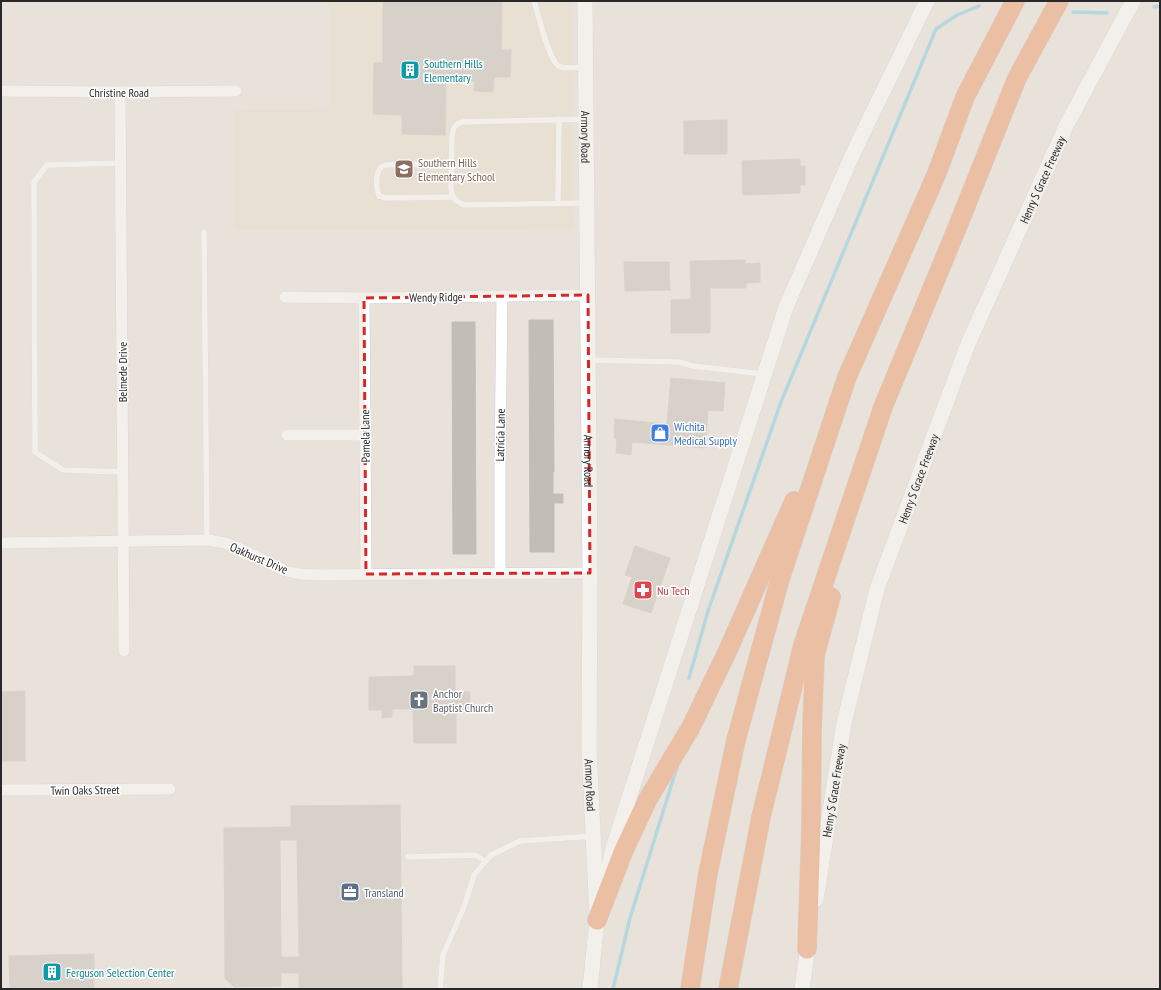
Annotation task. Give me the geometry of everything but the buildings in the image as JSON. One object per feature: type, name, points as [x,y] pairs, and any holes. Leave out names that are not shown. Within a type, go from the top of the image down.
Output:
[{"type":"highway","points":[[597,920],[624,850],[648,799],[691,727],[768,563],[847,377],[937,173],[965,97],[1007,1]]},
{"type":"highway","points":[[965,97],[1015,1]]},
{"type":"highway","points":[[728,989],[762,817],[803,645],[883,407],[1017,78],[1059,1]]},
{"type":"highway","points":[[1017,78],[1066,1]]},
{"type":"highway","points":[[690,989],[708,873],[736,740],[780,579],[847,377]]},
{"type":"highway","points":[[807,949],[815,655],[883,407]]},
{"type":"street","name":"Armory Road","points":[[585,1],[590,573],[589,749],[597,920]]},
{"type":"street","points":[[590,989],[597,920],[613,848],[786,307],[855,149],[927,1]]},
{"type":"street","name":"Henry S Grace Freeway","points":[[802,989],[807,949],[844,723],[878,589],[968,344],[1066,126],[1133,1]]},
{"type":"street","name":"Christine Road","points":[[1,91],[236,91]]},
{"type":"street","name":"Belmede Drive","points":[[120,92],[124,651]]},
{"type":"street","name":"Wendy Ridge","points":[[285,297],[364,298],[588,295]]},
{"type":"street","name":"Latricia Lane","points":[[500,574],[502,296]]},
{"type":"street","name":"Pamela Lane","points":[[364,298],[366,574]]},
{"type":"street","points":[[287,435],[365,435]]},
{"type":"street","name":"Oakhurst Drive","points":[[1,543],[207,540],[225,543],[241,549],[275,566],[292,572],[319,575],[590,573]]},
{"type":"street","name":"Twin Oaks Street","points":[[1,790],[170,789]]},
{"type":"lane","points":[[534,1],[550,54],[555,63],[559,67],[586,67]]},
{"type":"lane","points":[[558,203],[559,119]]},
{"type":"lane","points":[[586,119],[458,123],[454,128],[452,136],[451,163],[452,197],[457,202],[465,206],[586,203]]},
{"type":"lane","points":[[121,163],[47,165],[34,182],[35,428],[36,452],[63,470],[123,472]]},
{"type":"lane","points":[[451,163],[381,166],[377,173],[377,191],[379,196],[386,198],[452,197]]},
{"type":"lane","points":[[204,232],[207,540]]},
{"type":"lane","points":[[588,360],[680,362],[693,366],[764,374]]},
{"type":"lane","points":[[440,989],[444,956],[464,907],[474,875],[490,855],[520,841],[594,836]]},
{"type":"lane","points":[[408,857],[475,855],[485,861]]},
{"type":"highlighted area","points":[[588,295],[590,573],[366,574],[364,298]]},
{"type":"shaded area","name":"Southern Hills Elementary School","points":[[329,1],[572,1],[573,229],[235,230],[234,110],[329,109]]},
{"type":"waterway","points":[[689,678],[708,611],[781,402],[936,29],[957,15],[979,6]]},
{"type":"waterway","points":[[1154,7],[1160,6]]},
{"type":"waterway","points":[[1073,12],[1107,13]]},
{"type":"waterway","points":[[613,989],[630,918],[677,767]]},
{"type":"place","name":"Southern Hills Elementary","points":[[410,70]]},
{"type":"place","name":"Southern Hills Elementary School","points":[[404,169]]},
{"type":"place","name":"Wichita Medical Supply","points":[[660,433]]},
{"type":"place","name":"Nu Tech","points":[[643,590]]},
{"type":"place","name":"Anchor Baptist Church","points":[[419,700]]},
{"type":"place","name":"Transland","points":[[350,892]]},
{"type":"place","name":"Ferguson Selection Center","points":[[52,972]]}]
